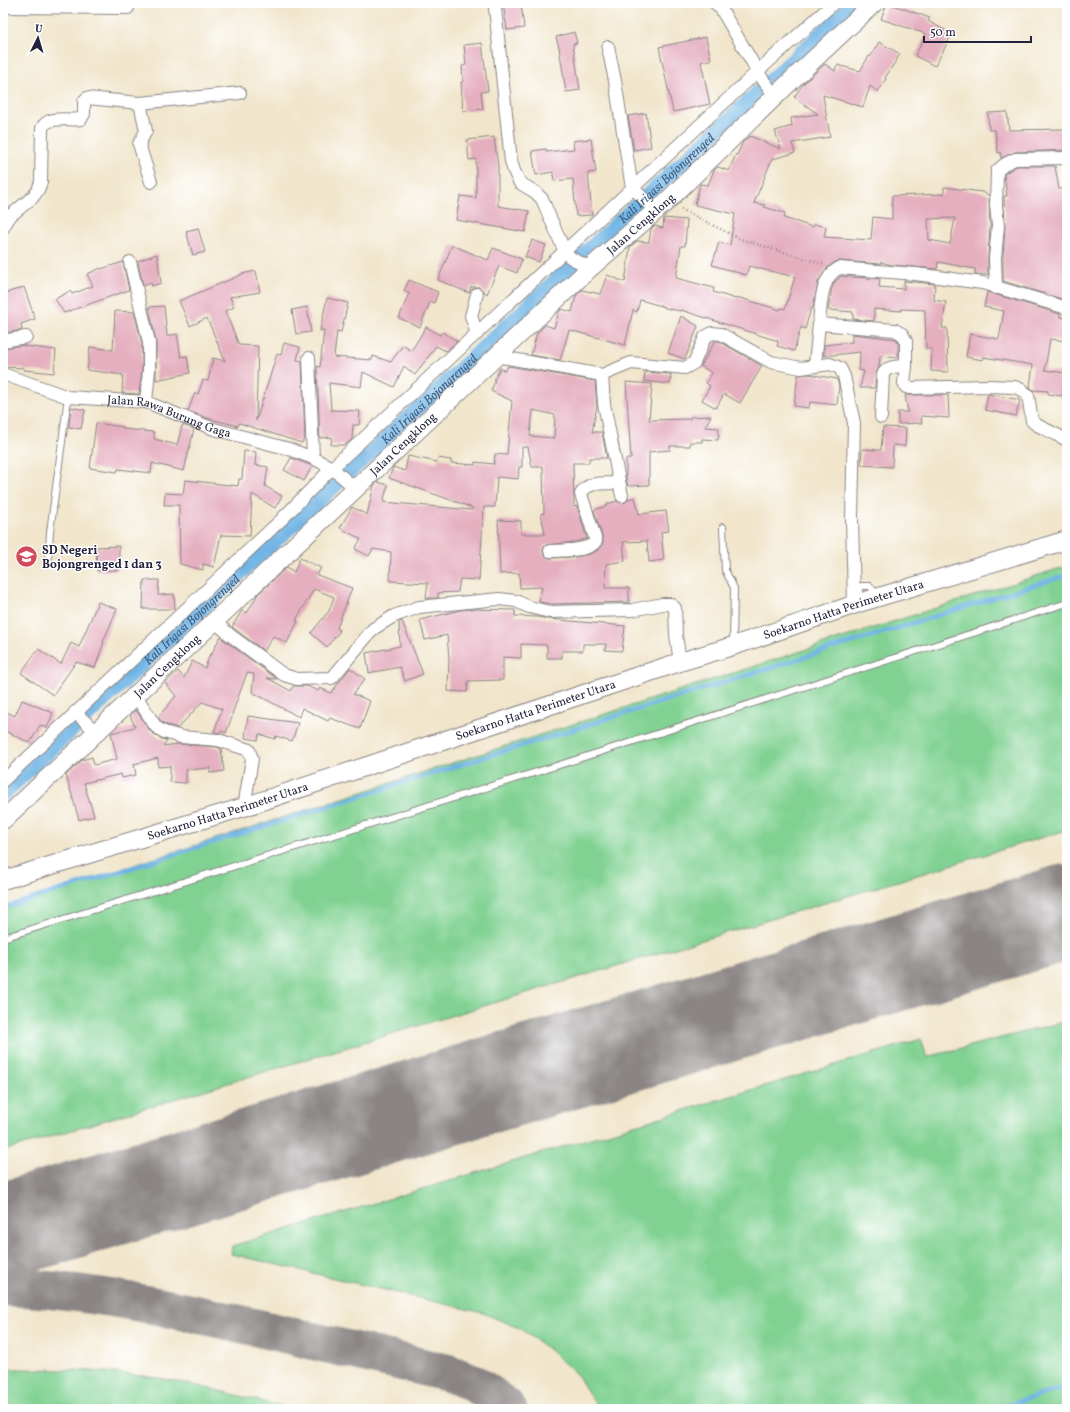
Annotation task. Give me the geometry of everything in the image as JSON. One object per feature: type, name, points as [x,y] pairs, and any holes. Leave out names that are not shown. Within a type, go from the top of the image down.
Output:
[{"type":"main road","name":"Jalan Cengklong","points":[[3,820],[94,730],[136,696],[353,486],[496,356],[588,267],[658,207],[774,93],[874,3]]},
{"type":"main road","name":"Soekarno Hatta Perimeter Utara","points":[[3,880],[244,807],[680,662],[733,646],[860,598],[1067,540]]},
{"type":"street","points":[[716,3],[760,74],[774,93]]},
{"type":"street","points":[[3,781],[77,714],[477,334],[568,255],[634,189],[760,74],[834,3]]},
{"type":"street","points":[[3,7],[128,8]]},
{"type":"street","points":[[495,8],[511,161],[514,172],[520,183],[535,192],[542,200],[568,255],[588,267]]},
{"type":"street","points":[[608,47],[634,189],[658,207]]},
{"type":"street","points":[[3,228],[10,216],[38,190],[41,182],[42,128],[44,123],[50,120],[81,119],[84,114],[84,101],[87,98],[140,103],[240,93]]},
{"type":"street","points":[[140,103],[146,131],[139,144],[151,182]]},
{"type":"street","points":[[996,288],[995,258],[998,226],[996,205],[997,171],[1015,158],[1067,158]]},
{"type":"street","points":[[130,262],[149,342],[149,370],[146,402]]},
{"type":"street","points":[[816,365],[822,297],[828,277],[838,268],[916,274],[982,283],[1067,308]]},
{"type":"street","points":[[477,294],[471,316],[472,323],[477,334]]},
{"type":"street","points":[[819,324],[895,330],[902,334],[906,341],[904,383],[906,387],[1015,387],[1028,395],[1032,421],[1037,426],[1067,440]]},
{"type":"street","points":[[496,356],[602,375],[631,363],[684,368],[694,363],[705,337],[712,333],[721,334],[771,362],[801,368],[830,364],[840,368],[844,376],[854,423],[852,517],[860,598]]},
{"type":"street","points":[[3,342],[26,337]]},
{"type":"street","points":[[309,358],[313,458]]},
{"type":"street","points":[[881,417],[883,375],[885,370],[888,368],[906,366]]},
{"type":"street","name":"Jalan Rawa Burung Gaga","points":[[3,374],[68,397],[146,402],[214,429],[290,449],[313,458],[334,470],[353,486]]},
{"type":"street","points":[[602,375],[604,404],[622,496]]},
{"type":"street","points":[[550,551],[588,548],[594,545],[596,541],[581,494],[583,488],[589,485],[619,483]]},
{"type":"street","points":[[214,621],[230,635],[284,675],[297,679],[332,678],[373,629],[394,616],[419,607],[499,600],[516,601],[529,607],[550,612],[632,610],[670,604],[675,608],[676,634],[680,662]]},
{"type":"street","points":[[136,696],[156,727],[164,732],[181,737],[218,740],[249,750],[252,759],[244,807]]},
{"type":"street","points":[[77,714],[94,730]]},
{"type":"lane","points":[[48,563],[50,532],[68,397]]},
{"type":"lane","points":[[723,526],[725,570],[734,588],[733,646]]},
{"type":"lane","points":[[3,938],[548,768],[1067,603]]},
{"type":"path","points":[[658,207],[740,239],[838,268]]},
{"type":"green space","points":[[1067,566],[1067,830],[3,1151],[3,907]]},
{"type":"green space","points":[[1067,1021],[1067,1409],[598,1409],[578,1376],[550,1350],[519,1328],[483,1313],[231,1254],[232,1246],[921,1039],[927,1057]]},
{"type":"green space","points":[[3,1369],[81,1370],[139,1375],[226,1392],[292,1409],[3,1409]]},
{"type":"building","points":[[503,3],[521,3],[524,28],[507,30]]},
{"type":"building","points":[[887,3],[930,18],[928,21],[952,34],[935,66],[915,56],[926,34],[881,19]]},
{"type":"building","points":[[574,32],[577,43],[573,44],[580,90],[566,92],[556,37]]},
{"type":"building","points":[[706,37],[711,60],[701,62],[710,104],[673,112],[659,47]]},
{"type":"building","points":[[879,42],[900,54],[878,92],[870,86],[863,107],[823,95],[830,137],[792,143],[795,153],[772,159],[754,203],[765,205],[764,207],[785,213],[784,218],[813,227],[814,224],[826,227],[824,237],[871,240],[873,217],[892,219],[892,196],[944,194],[944,187],[982,192],[989,195],[990,226],[988,275],[975,274],[975,269],[938,262],[937,269],[892,265],[881,262],[881,264],[840,261],[835,262],[827,268],[818,282],[813,308],[811,308],[805,329],[801,327],[794,351],[777,346],[778,341],[681,310],[665,308],[640,300],[637,312],[633,310],[625,345],[569,330],[560,360],[531,355],[537,333],[545,325],[554,328],[559,312],[562,309],[572,312],[576,296],[582,290],[600,294],[607,275],[625,282],[630,247],[637,241],[649,242],[651,229],[654,226],[663,228],[664,218],[687,220],[685,246],[681,246],[676,278],[714,288],[713,292],[736,299],[737,297],[780,310],[781,308],[785,309],[795,277],[749,266],[746,275],[712,265],[719,242],[730,245],[735,214],[695,205],[700,184],[708,185],[714,170],[718,167],[729,171],[743,142],[750,136],[781,149],[775,131],[792,126],[791,118],[818,114],[794,97],[804,83],[825,64],[835,71],[837,65],[860,71],[869,56],[870,57]],"holes":[[[955,218],[950,244],[929,240],[928,219]]]},
{"type":"building","points":[[482,43],[488,91],[481,92],[483,109],[463,111],[461,82],[463,82],[462,66],[466,65],[464,45]]},
{"type":"building","points":[[1007,112],[1009,130],[1067,129],[1067,150],[1015,152],[1001,158],[1000,152],[998,153],[995,130],[989,130],[988,113]]},
{"type":"building","points":[[646,113],[651,147],[634,150],[628,116]]},
{"type":"building","points":[[494,137],[498,166],[498,206],[529,211],[525,232],[456,220],[460,196],[476,198],[476,159],[469,160],[467,140]]},
{"type":"building","points":[[591,139],[596,172],[588,173],[592,215],[576,216],[573,179],[554,181],[553,172],[536,175],[532,151],[546,149],[546,152],[574,149],[573,141]]},
{"type":"building","points":[[1017,166],[1055,166],[1059,189],[1067,189],[1067,293],[1065,300],[1003,281],[1005,227],[1004,196],[1007,196],[1004,174]]},
{"type":"building","points":[[198,228],[205,252],[193,255],[186,231]]},
{"type":"building","points":[[532,240],[546,245],[539,262],[525,257]]},
{"type":"building","points":[[452,245],[488,260],[493,248],[522,259],[517,273],[499,266],[487,294],[479,287],[471,287],[469,293],[438,280]]},
{"type":"building","points":[[157,254],[161,283],[152,286],[151,283],[143,286],[138,261]]},
{"type":"building","points":[[123,262],[129,290],[64,313],[55,299],[70,291],[72,294],[93,286],[87,274],[101,268]]},
{"type":"building","points":[[256,271],[260,292],[230,297],[234,307],[225,311],[239,345],[258,346],[256,421],[277,354],[281,355],[284,343],[300,347],[297,360],[302,361],[305,438],[302,443],[239,423],[238,426],[207,418],[188,411],[195,393],[198,394],[203,380],[208,381],[213,358],[225,361],[207,318],[190,326],[179,301],[241,274]]},
{"type":"building","points":[[841,276],[880,279],[879,287],[904,289],[904,281],[935,284],[934,300],[946,302],[942,328],[947,328],[948,372],[931,371],[932,349],[926,349],[925,310],[901,309],[901,311],[874,309],[874,321],[853,319],[853,312],[828,310],[832,288]]},
{"type":"building","points":[[409,280],[438,292],[434,303],[430,302],[420,327],[399,318],[409,293],[404,291]]},
{"type":"building","points":[[24,287],[35,319],[21,324],[22,330],[3,333],[3,294]]},
{"type":"building","points":[[987,292],[1060,314],[1060,317],[1067,318],[1067,341],[1050,339],[1045,370],[1065,373],[1062,396],[1048,394],[1048,391],[1033,390],[1030,387],[1033,365],[983,357],[983,360],[966,357],[970,334],[999,339],[1004,311],[984,307]]},
{"type":"building","points":[[327,298],[348,303],[341,332],[337,331],[334,357],[372,360],[373,356],[391,362],[403,345],[411,351],[426,327],[440,335],[442,332],[457,341],[446,351],[436,346],[415,375],[404,366],[394,387],[363,372],[361,387],[329,383],[331,410],[360,411],[359,425],[353,425],[352,439],[345,445],[331,445],[332,437],[320,438],[317,366],[320,367],[324,330],[320,331]]},
{"type":"building","points":[[164,306],[167,336],[177,334],[181,357],[187,356],[190,373],[156,380],[156,342],[149,307]]},
{"type":"building","points":[[307,307],[311,332],[296,334],[292,310]]},
{"type":"building","points":[[115,311],[134,312],[142,343],[142,370],[139,394],[122,393],[123,375],[87,370],[90,347],[113,350]]},
{"type":"building","points":[[681,316],[698,326],[685,359],[668,353]]},
{"type":"building","points":[[852,334],[896,339],[898,343],[898,358],[880,356],[875,388],[860,388],[864,371],[859,370],[860,352],[824,356],[824,345],[852,342]]},
{"type":"building","points":[[715,341],[719,341],[762,366],[740,403],[724,394],[716,408],[702,400],[710,386],[706,383],[712,373],[701,366]]},
{"type":"building","points":[[24,345],[56,350],[54,373],[24,370],[24,368],[3,367],[3,348]]},
{"type":"building","points":[[508,366],[595,381],[597,406],[592,432],[602,432],[607,458],[589,458],[589,463],[573,463],[574,507],[577,506],[587,539],[546,545],[543,551],[544,555],[550,558],[576,557],[590,554],[598,550],[603,543],[603,539],[594,510],[607,506],[607,504],[617,501],[624,503],[635,497],[639,514],[666,511],[669,531],[661,532],[664,560],[649,562],[647,541],[623,542],[625,561],[606,564],[605,588],[629,588],[629,602],[551,604],[539,602],[542,587],[520,588],[519,573],[500,574],[498,520],[521,521],[521,534],[545,534],[541,514],[544,513],[543,467],[532,467],[528,447],[522,447],[522,467],[519,467],[518,479],[497,477],[495,507],[484,507],[479,580],[460,579],[458,592],[438,593],[438,598],[426,598],[428,583],[390,581],[391,552],[373,549],[369,556],[355,549],[361,539],[340,528],[352,507],[367,515],[374,485],[378,482],[388,485],[383,502],[472,510],[473,508],[389,478],[393,467],[405,471],[408,456],[437,462],[438,458],[451,460],[451,463],[475,465],[475,462],[494,464],[495,454],[507,455],[512,401],[491,391],[495,381],[494,380],[500,368],[505,371]],"holes":[[[533,410],[555,415],[554,438],[530,436]]]},
{"type":"building","points":[[645,372],[671,374],[670,384],[644,381]]},
{"type":"building","points":[[809,374],[837,379],[839,386],[837,405],[810,402],[809,408],[794,406],[798,375]]},
{"type":"building","points":[[626,382],[652,384],[649,420],[690,419],[690,417],[711,416],[705,427],[719,428],[718,440],[702,439],[702,442],[690,442],[690,446],[670,446],[670,450],[649,452],[649,485],[628,486],[626,478],[626,459],[631,459]]},
{"type":"building","points":[[988,394],[1020,400],[1016,416],[985,410]]},
{"type":"building","points":[[905,395],[948,395],[949,418],[921,416],[922,423],[898,424],[898,412],[908,412]]},
{"type":"building","points":[[71,407],[85,410],[81,429],[69,427]]},
{"type":"building","points":[[96,423],[123,427],[123,429],[154,432],[154,439],[177,445],[183,425],[194,429],[184,471],[152,463],[151,473],[118,469],[117,472],[90,468]]},
{"type":"building","points":[[883,427],[906,428],[905,446],[893,445],[892,467],[861,465],[862,449],[881,450]]},
{"type":"building","points":[[244,451],[256,452],[255,465],[268,467],[265,486],[282,496],[275,508],[252,494],[250,536],[221,535],[214,567],[203,564],[203,570],[180,564],[179,505],[164,505],[165,493],[183,494],[185,480],[238,486],[239,479],[242,479]]},
{"type":"building","points":[[291,458],[312,466],[304,481],[284,470]]},
{"type":"building","points":[[119,546],[119,570],[97,571],[96,547]]},
{"type":"building","points":[[300,558],[321,568],[317,575],[352,588],[337,628],[340,631],[327,647],[311,633],[329,611],[334,597],[314,589],[296,620],[298,621],[287,643],[273,636],[264,651],[232,627],[242,610],[247,613],[258,594],[287,567],[294,572]]},
{"type":"building","points":[[144,580],[159,580],[158,595],[174,594],[175,609],[143,609]]},
{"type":"building","points":[[98,602],[117,609],[103,642],[95,668],[76,662],[53,695],[21,673],[38,649],[61,664],[71,643],[79,647]]},
{"type":"building","points":[[460,610],[515,610],[515,616],[625,626],[622,651],[605,650],[606,644],[583,644],[583,651],[562,651],[562,658],[547,658],[547,645],[521,644],[521,658],[503,657],[503,680],[468,681],[467,692],[448,691],[449,658],[447,635],[425,640],[420,620]]},
{"type":"building","points":[[402,621],[423,674],[405,681],[400,667],[369,673],[366,653],[400,646],[399,622]]},
{"type":"building","points":[[220,637],[277,679],[267,678],[291,691],[293,686],[307,686],[318,691],[320,688],[331,693],[350,668],[365,679],[353,694],[370,701],[360,729],[330,718],[328,721],[302,708],[299,717],[252,692],[254,674],[247,673],[226,733],[221,731],[220,733],[214,732],[222,709],[202,702],[178,728],[161,722],[158,717],[176,696],[165,683],[178,671],[184,678],[192,661],[205,668],[210,654],[211,655]]},
{"type":"building","points":[[22,700],[53,713],[47,728],[40,725],[30,743],[3,730],[3,719],[7,712],[15,716]]},
{"type":"building","points":[[136,710],[150,731],[167,741],[163,746],[179,744],[217,747],[221,749],[224,771],[210,773],[210,768],[186,770],[186,783],[170,782],[170,766],[158,767],[158,758],[134,764],[136,775],[122,778],[121,774],[84,783],[94,816],[79,820],[66,775],[82,760],[92,757],[94,765],[117,759],[111,733],[135,727],[130,715]]},
{"type":"building","points":[[248,716],[298,723],[292,741],[276,736],[275,739],[259,734],[258,740],[245,738]]},
{"type":"waterway","name":"Kali Irigasi Bojongrenged","points":[[3,794],[854,3]]},
{"type":"waterway","points":[[3,908],[1067,575]]},
{"type":"waterway","points":[[994,1409],[1067,1387]]},
{"type":"taxiway","points":[[3,1287],[98,1296],[161,1307],[254,1327],[448,1373],[472,1382],[508,1409]]},
{"type":"runway","points":[[3,1231],[1067,912]]},
{"type":"place","name":"SD Negeri Bojongrenged 1 dan 3","points":[[26,557]]}]
